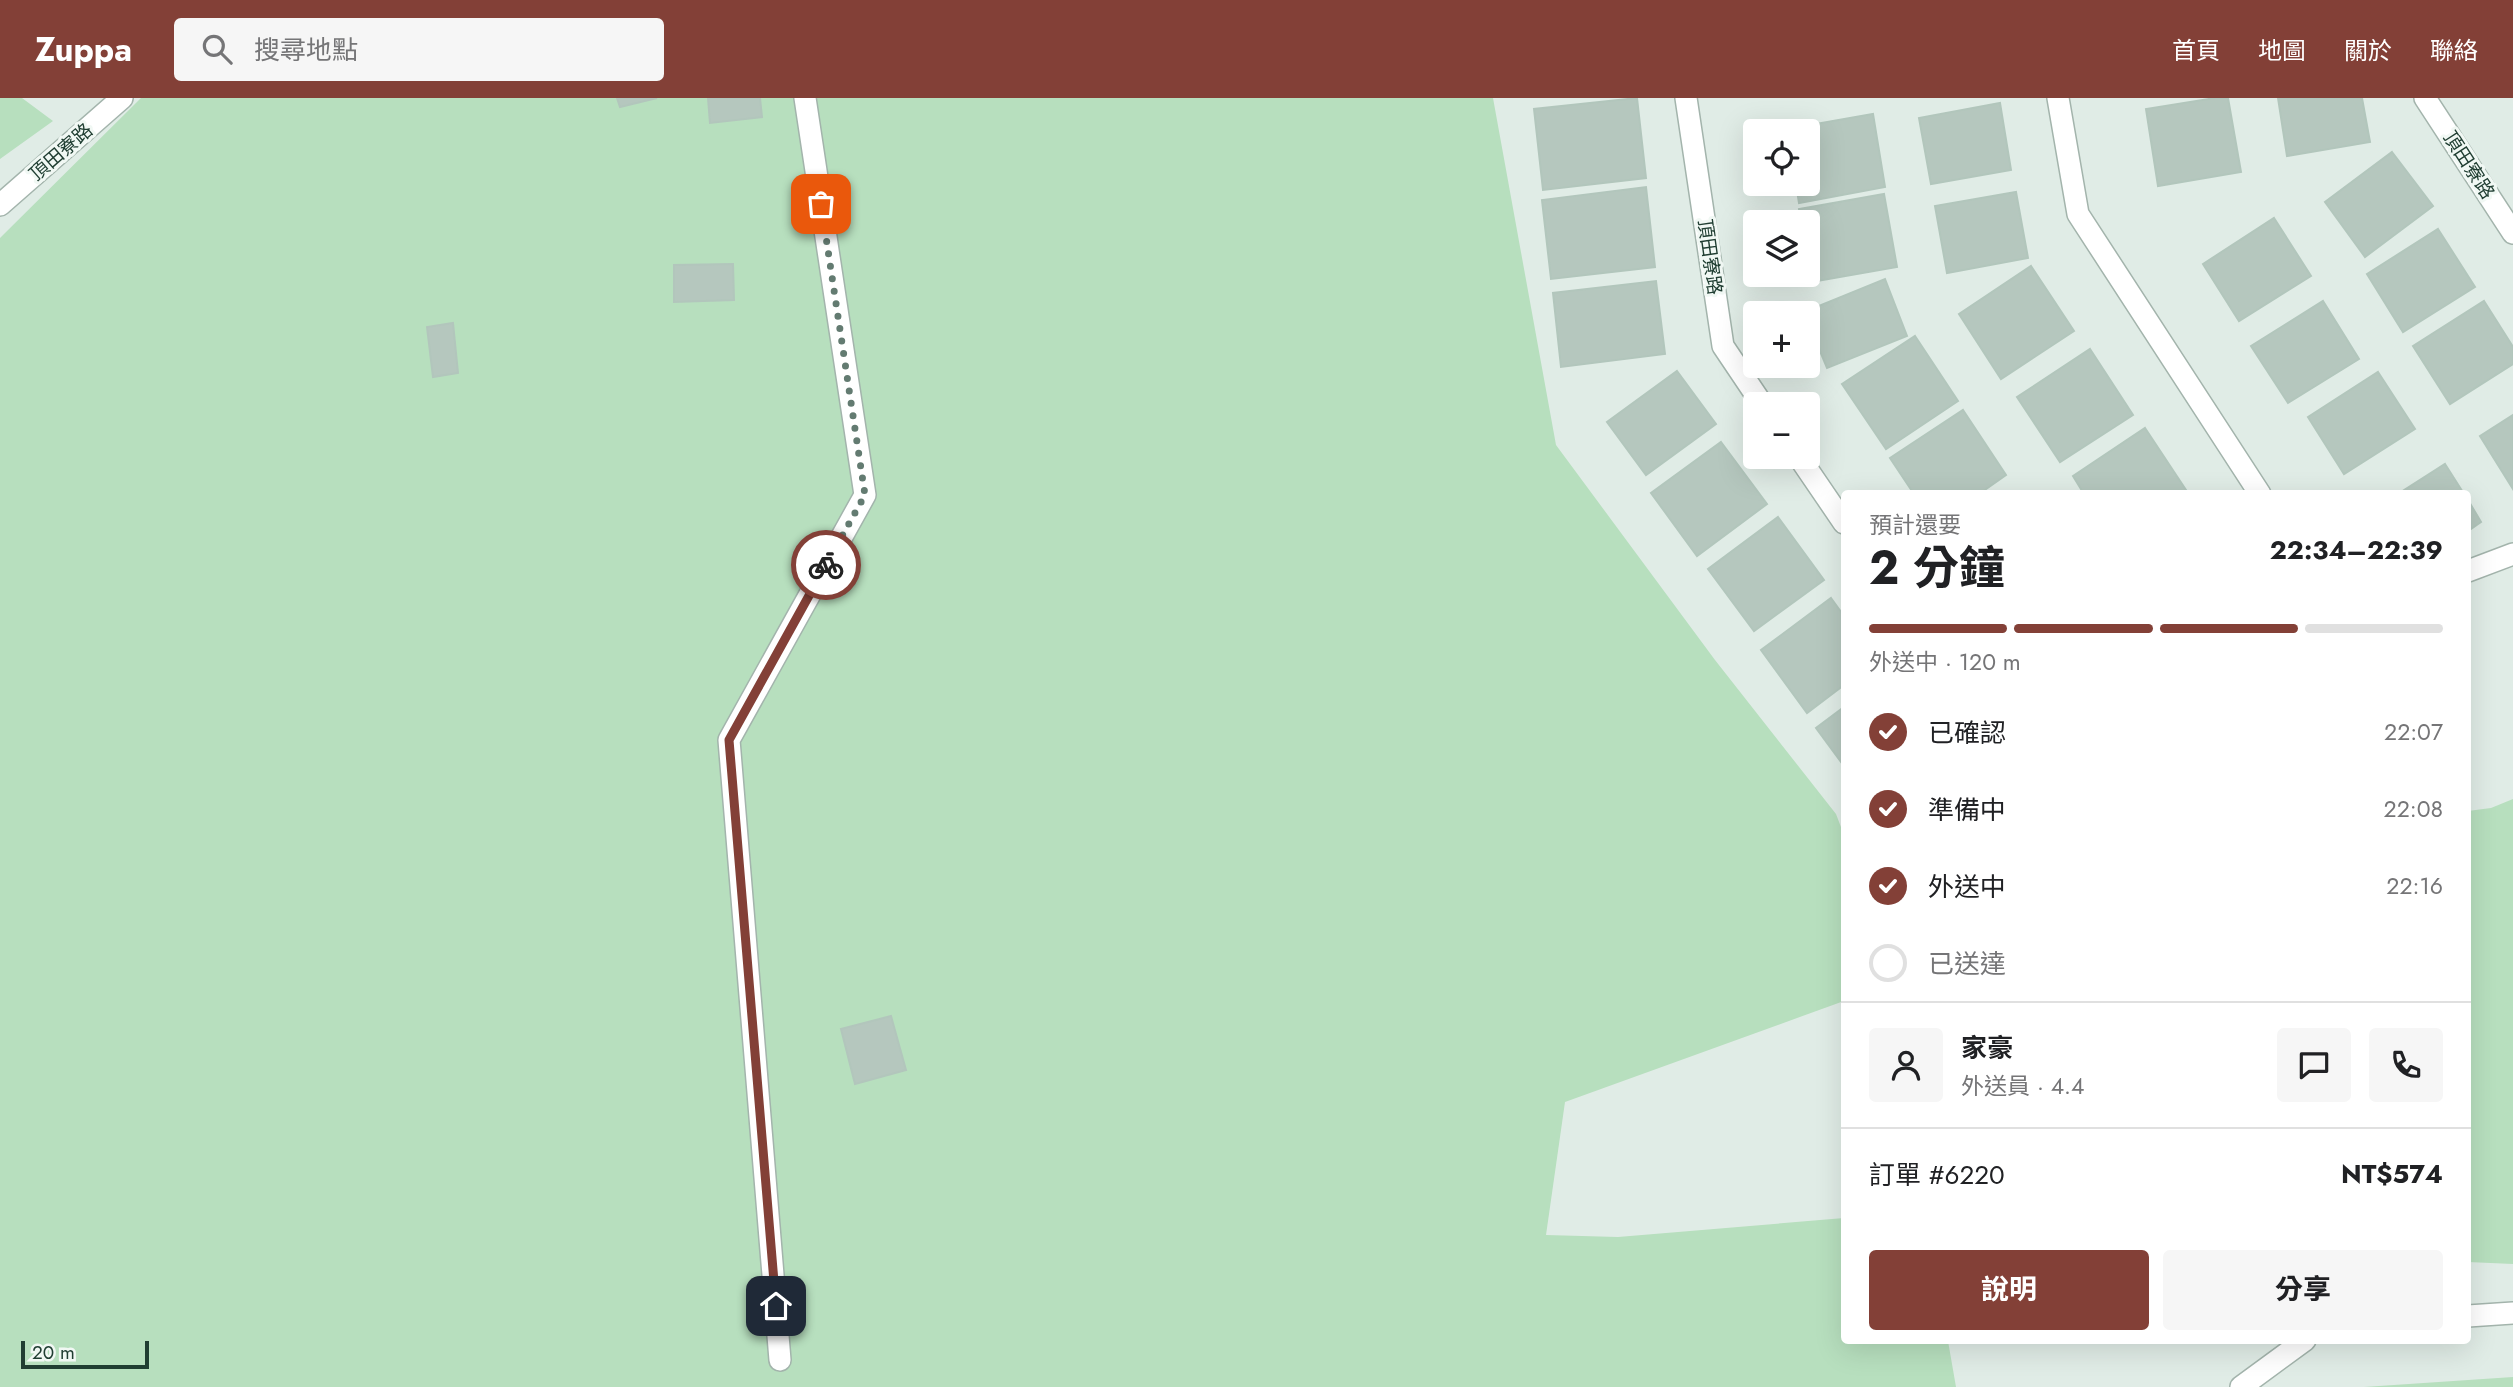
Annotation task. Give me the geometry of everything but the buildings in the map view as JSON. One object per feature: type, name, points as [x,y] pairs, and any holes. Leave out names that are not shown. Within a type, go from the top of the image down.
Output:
[{"type":"street","name":"頂田寮路","points":[[0,205],[122,98]]},
{"type":"street","points":[[780,1360],[729,740],[865,495],[804,98]]},
{"type":"street","name":"頂田寮路","points":[[1686,98],[1723,346],[1754,392]]},
{"type":"street","points":[[2058,98],[2078,214],[2257,490]]},
{"type":"street","name":"頂田寮路","points":[[2425,98],[2513,233]]},
{"type":"street","points":[[1807,469],[1841,519]]},
{"type":"street","points":[[2471,570],[2513,554]]},
{"type":"street","points":[[2471,1315],[2513,1312]]},
{"type":"street","points":[[2241,1387],[2300,1344]]},
{"type":"green space","points":[[0,98],[22,98],[53,121],[0,159]]},
{"type":"green space","points":[[141,98],[1493,98],[1556,445],[1715,660],[1836,814],[1841,827],[1841,1002],[1565,1102],[1546,1235],[1618,1237],[1841,1218],[1841,1344],[1949,1344],[1956,1387],[0,1387],[0,238]]},
{"type":"green space","points":[[2513,799],[2513,1264],[2471,1262],[2471,811],[2491,808]]},
{"type":"green space","points":[[2513,1377],[2513,1387],[2364,1387]]},
{"type":"way so far","points":[[821,204],[865,495],[826,565]]},
{"type":"route","points":[[776,1306],[729,740],[826,565]]}]
